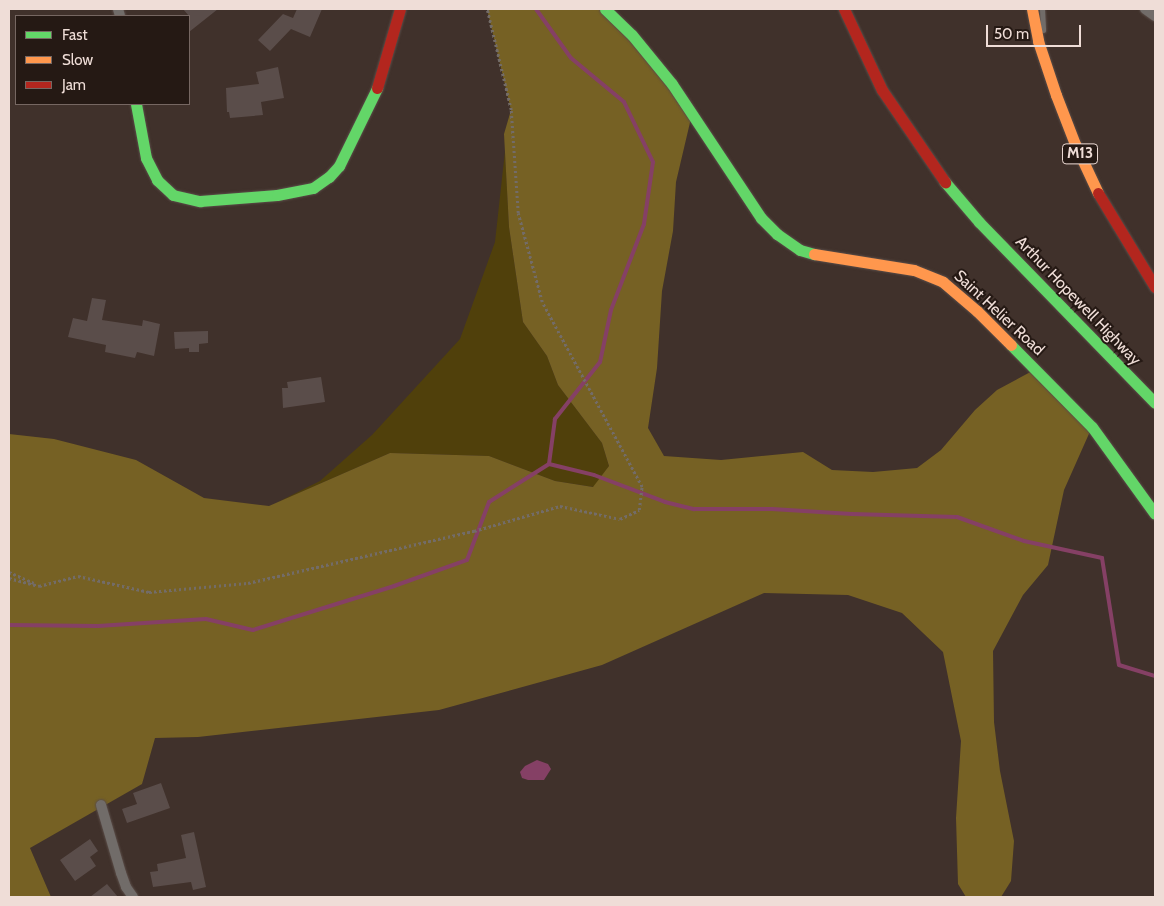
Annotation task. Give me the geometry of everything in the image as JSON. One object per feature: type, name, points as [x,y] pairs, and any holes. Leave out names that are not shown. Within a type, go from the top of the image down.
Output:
[{"type":"main road","points":[[136,105],[146,158],[157,180],[173,195],[200,201],[277,196],[313,188],[329,177],[339,166],[369,108],[378,87],[400,9]]},
{"type":"main road","name":"Saint Helier Road","points":[[605,9],[632,34],[672,84],[749,201],[761,218],[777,234],[800,250],[810,253],[914,270],[943,282],[977,311],[1092,426],[1155,514]]},
{"type":"main road","name":"Arthur Hopewell Highway","points":[[844,9],[882,90],[939,175],[979,222],[1155,403]]},
{"type":"main road","name":"M13","points":[[1032,9],[1038,41],[1064,118],[1103,204],[1155,287]]},
{"type":"street","points":[[1145,9],[1155,16]]},
{"type":"street","points":[[101,805],[126,887],[133,897]]},
{"type":"lane","points":[[1038,41],[1045,26],[1042,9]]},
{"type":"path","points":[[9,578],[40,586],[78,576],[149,592],[248,583],[483,528],[560,506],[620,519],[639,510],[642,487],[542,302],[518,213],[511,110],[487,9]]},
{"type":"path","points":[[9,572],[40,586]]},
{"type":"shaded area","points":[[487,9],[605,9],[692,114],[676,182],[673,231],[662,291],[657,368],[648,428],[664,456],[721,460],[803,452],[832,470],[873,472],[917,468],[941,450],[975,410],[997,390],[1036,369],[1092,427],[1064,490],[1048,565],[1023,595],[993,651],[994,722],[1000,771],[1014,841],[1011,881],[1001,897],[966,897],[958,884],[956,818],[961,741],[943,652],[902,613],[848,595],[764,593],[602,665],[439,710],[198,737],[155,738],[142,784],[30,848],[51,897],[9,897],[9,434],[54,439],[136,460],[204,498],[269,506],[390,453],[489,456],[555,481],[593,487],[609,466],[602,443],[558,385],[547,356],[523,322],[509,227],[504,134],[511,110]]},
{"type":"shaded area","points":[[505,151],[509,227],[523,322],[547,356],[558,385],[602,443],[609,466],[594,487],[555,481],[489,456],[390,453],[276,503],[320,481],[372,435],[460,339],[495,242]]},
{"type":"shaded area","points":[[537,760],[548,764],[551,769],[544,780],[522,778],[520,772],[525,766]]},
{"type":"building","points":[[183,9],[218,9],[190,31],[190,15]]},
{"type":"building","points":[[297,9],[322,9],[310,37],[291,29],[270,51],[258,40],[283,14],[293,18]]},
{"type":"building","points":[[278,67],[284,98],[261,102],[263,115],[230,118],[229,112],[227,112],[226,88],[259,84],[256,72]]},
{"type":"building","points":[[92,298],[106,300],[102,320],[142,326],[143,320],[160,324],[154,356],[137,352],[135,358],[105,352],[106,345],[68,337],[73,318],[87,321]]},
{"type":"building","points":[[208,331],[208,343],[199,344],[199,352],[189,352],[189,348],[175,349],[174,332]]},
{"type":"building","points":[[321,377],[325,402],[283,408],[282,388],[288,388],[287,382]]},
{"type":"building","points":[[161,783],[170,808],[127,823],[122,809],[137,804],[133,793]]},
{"type":"building","points":[[194,832],[206,887],[193,890],[191,882],[153,887],[150,872],[158,871],[157,864],[186,858],[181,835]]},
{"type":"building","points":[[90,839],[98,851],[90,857],[96,866],[75,881],[60,860]]},
{"type":"building","points":[[107,884],[118,897],[90,897]]},
{"type":"waterway","points":[[536,9],[571,58],[624,102],[653,162],[644,224],[611,310],[600,362],[555,419],[549,464]]},
{"type":"waterway","points":[[9,625],[98,626],[206,619],[253,630],[394,586],[467,560],[489,502],[549,464],[594,475],[665,502],[694,509],[772,509],[852,514],[957,517],[1024,541],[1102,558],[1119,665],[1155,676]]},
{"type":"traffic: fast","points":[[605,9],[632,35],[672,84],[761,218],[777,234],[800,250],[814,254]]},
{"type":"traffic: fast","points":[[136,105],[146,158],[157,180],[173,195],[200,201],[277,195],[313,188],[329,177],[339,166],[377,88]]},
{"type":"traffic: fast","points":[[945,182],[979,222],[1155,403]]},
{"type":"traffic: fast","points":[[1011,345],[1092,427],[1155,514]]},
{"type":"traffic: slow","points":[[1032,9],[1038,41],[1056,95],[1075,144],[1098,193]]},
{"type":"traffic: slow","points":[[814,254],[914,270],[943,282],[977,311],[1011,345]]},
{"type":"traffic: jam","points":[[377,88],[400,9]]},
{"type":"traffic: jam","points":[[844,9],[882,90],[945,182]]},
{"type":"traffic: jam","points":[[1098,193],[1155,287]]}]
